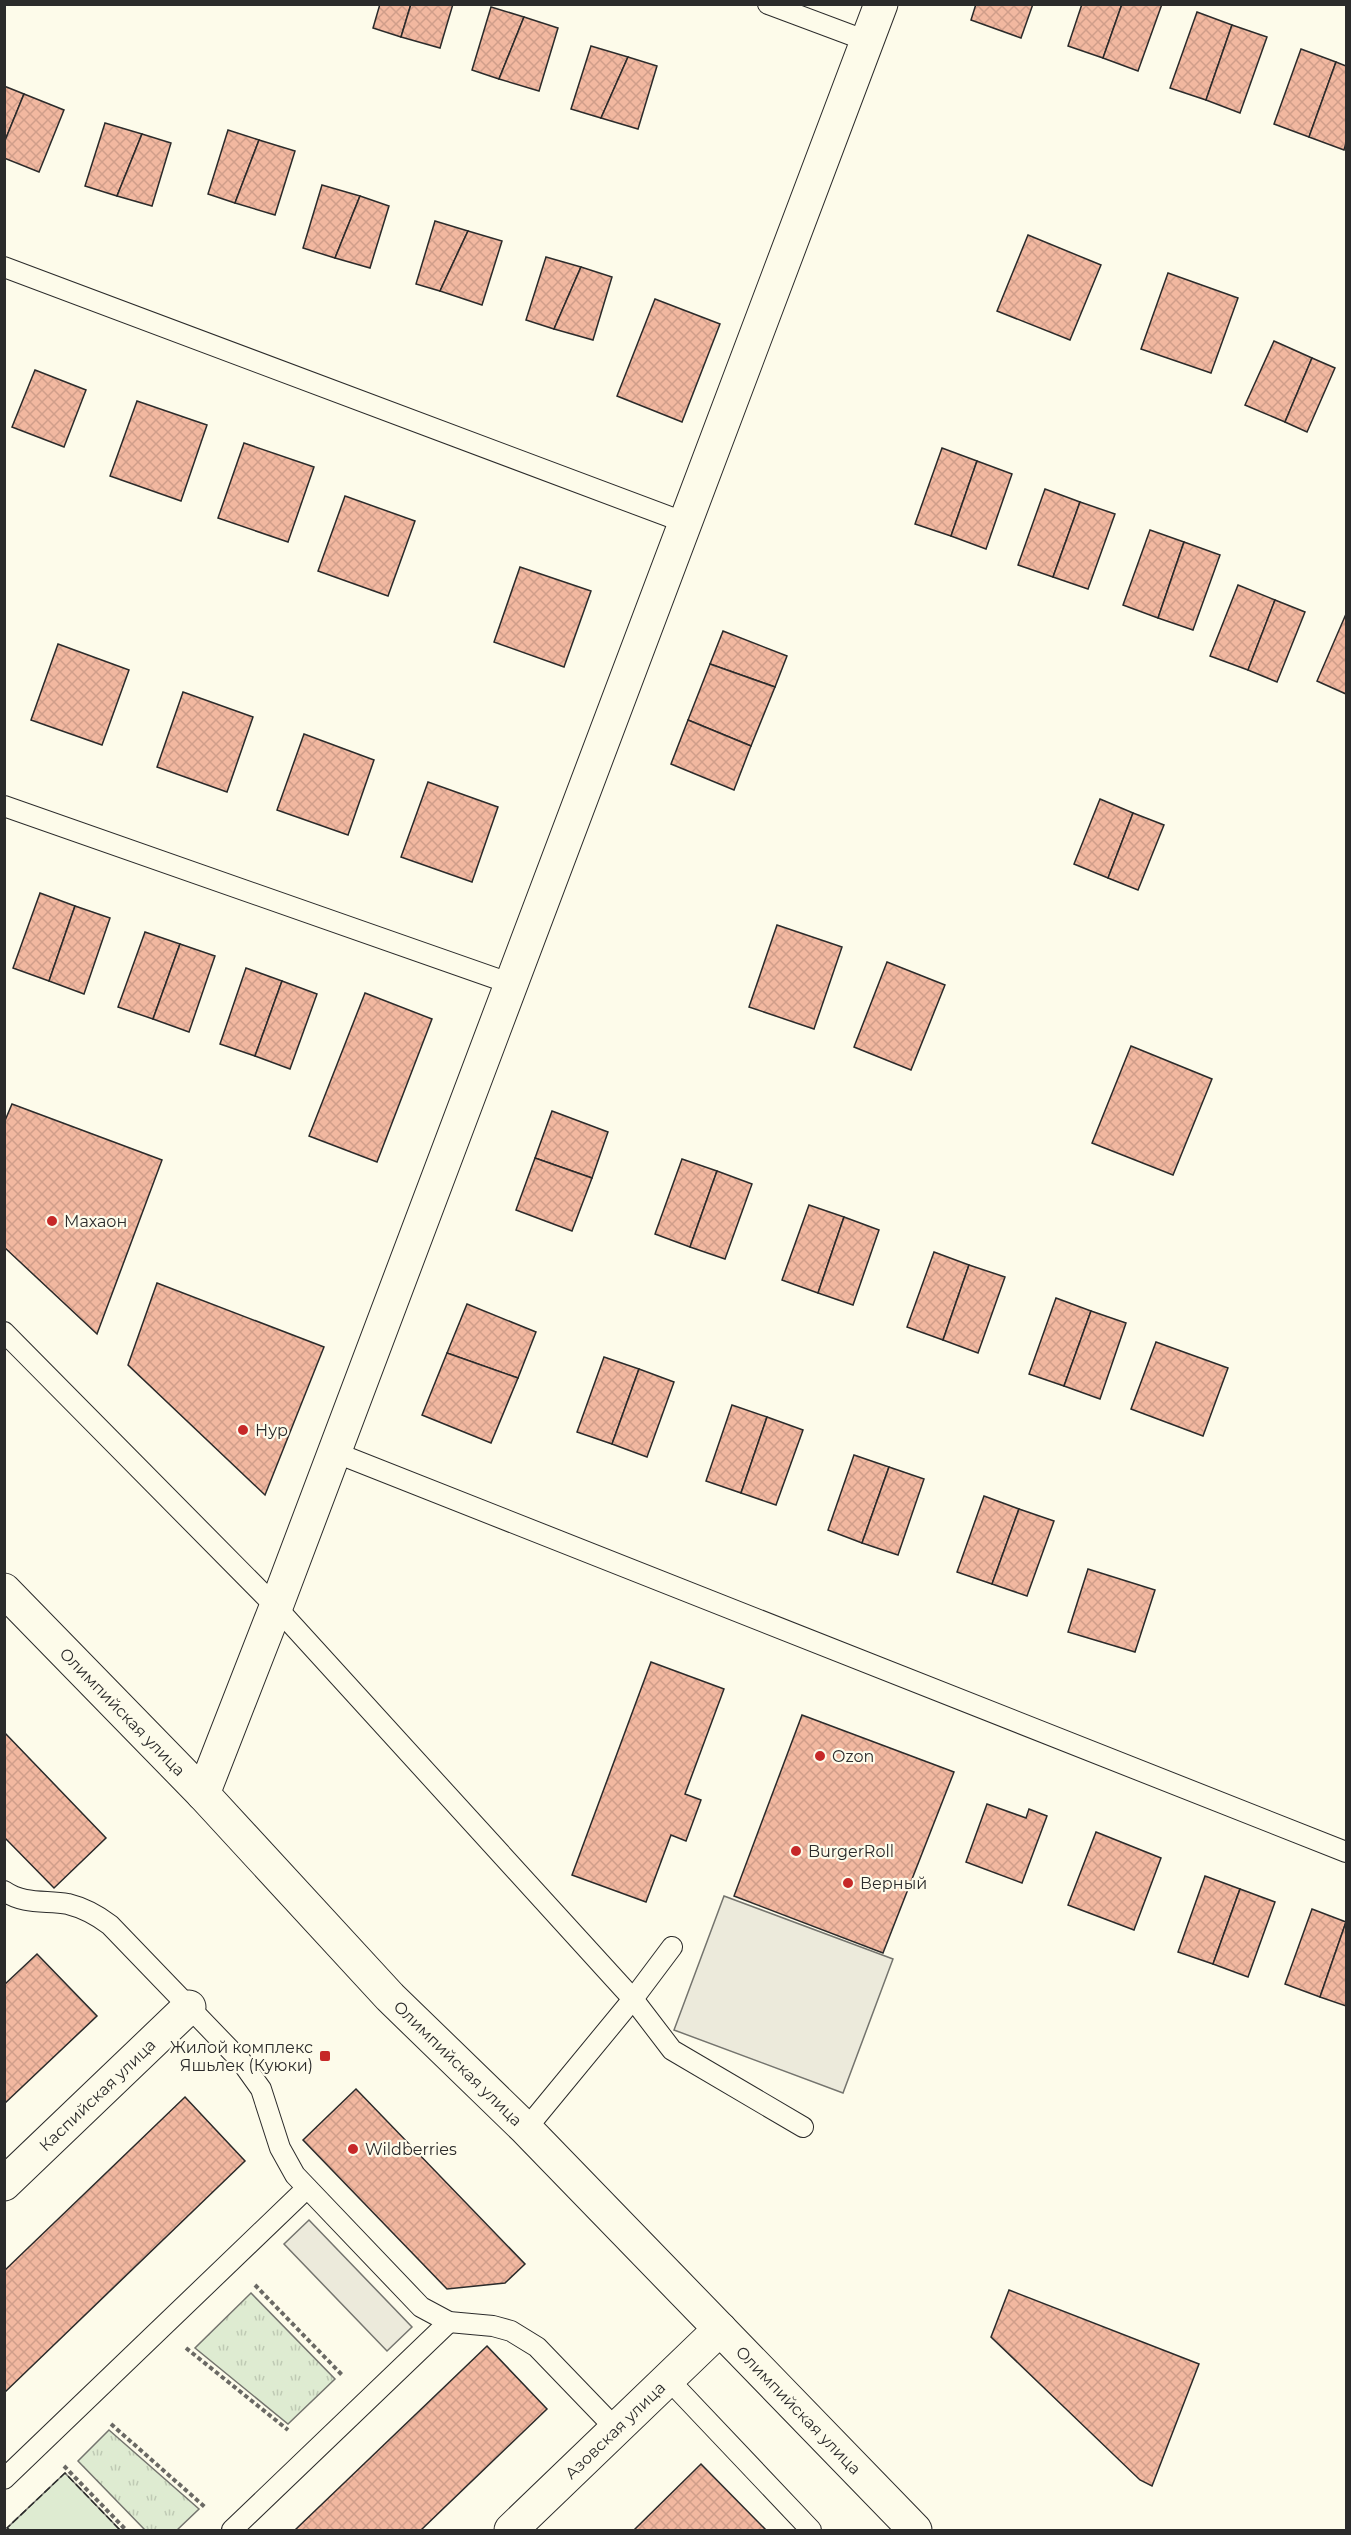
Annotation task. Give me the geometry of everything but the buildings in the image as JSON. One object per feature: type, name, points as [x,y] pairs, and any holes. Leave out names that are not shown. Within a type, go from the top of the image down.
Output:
[{"type":"street","points":[[202,1794],[276,1607],[509,983],[686,523],[880,4]]},
{"type":"street","name":"Олимпийская улица","points":[[4,1590],[202,1794],[390,1997],[526,2129],[915,2530]]},
{"type":"street","name":"Каспийская улица","points":[[4,2184],[189,2007]]},
{"type":"street","name":"Азовская улица","points":[[524,2526],[616,2429],[720,2329]]},
{"type":"lane","points":[[768,4],[867,41]]},
{"type":"lane","points":[[4,267],[686,523]]},
{"type":"lane","points":[[4,806],[509,983]]},
{"type":"lane","points":[[4,1332],[276,1607],[633,1999],[672,2050],[803,2127]]},
{"type":"lane","points":[[334,1452],[1347,1852]]},
{"type":"lane","points":[[6,1895],[42,1903],[66,1904],[97,1916],[110,1925],[253,2077],[261,2089],[286,2162],[307,2188],[421,2307],[449,2322],[493,2326],[525,2338],[537,2347],[616,2429]]},
{"type":"lane","points":[[526,2129],[633,1999],[672,1947]]},
{"type":"lane","points":[[4,2479],[307,2188]]},
{"type":"lane","points":[[232,2530],[449,2322]]},
{"type":"lane","points":[[668,2379],[811,2530]]},
{"type":"path","points":[[232,2261],[367,2401]]},
{"type":"path","points":[[161,2328],[314,2451]]},
{"type":"path","points":[[86,2401],[214,2515]]},
{"type":"path","points":[[42,2443],[126,2530]]},
{"type":"green space","points":[[251,2293],[335,2379],[288,2424],[195,2348]]},
{"type":"green space","points":[[109,2430],[199,2509],[177,2530],[145,2530],[78,2461]]},
{"type":"green space","points":[[65,2473],[120,2530],[10,2530],[7,2528]]},
{"type":"shaded area","points":[[724,1896],[893,1959],[843,2093],[674,2030]]},
{"type":"shaded area","points":[[309,2220],[412,2327],[387,2351],[284,2244]]},
{"type":"fence","points":[[10,2530],[7,2528],[65,2473],[120,2530]]},
{"type":"place","name":"Махаон","points":[[52,1221]]},
{"type":"place","name":"Нур","points":[[243,1430]]},
{"type":"place","name":"Ozon","points":[[820,1756]]},
{"type":"place","name":"BurgerRoll","points":[[796,1851]]},
{"type":"place","name":"Верный","points":[[848,1883]]},
{"type":"place","name":"Жилой комплекс Яшьлек (Куюки)","points":[[325,2056]]},
{"type":"place","name":"Wildberries","points":[[353,2149]]}]
